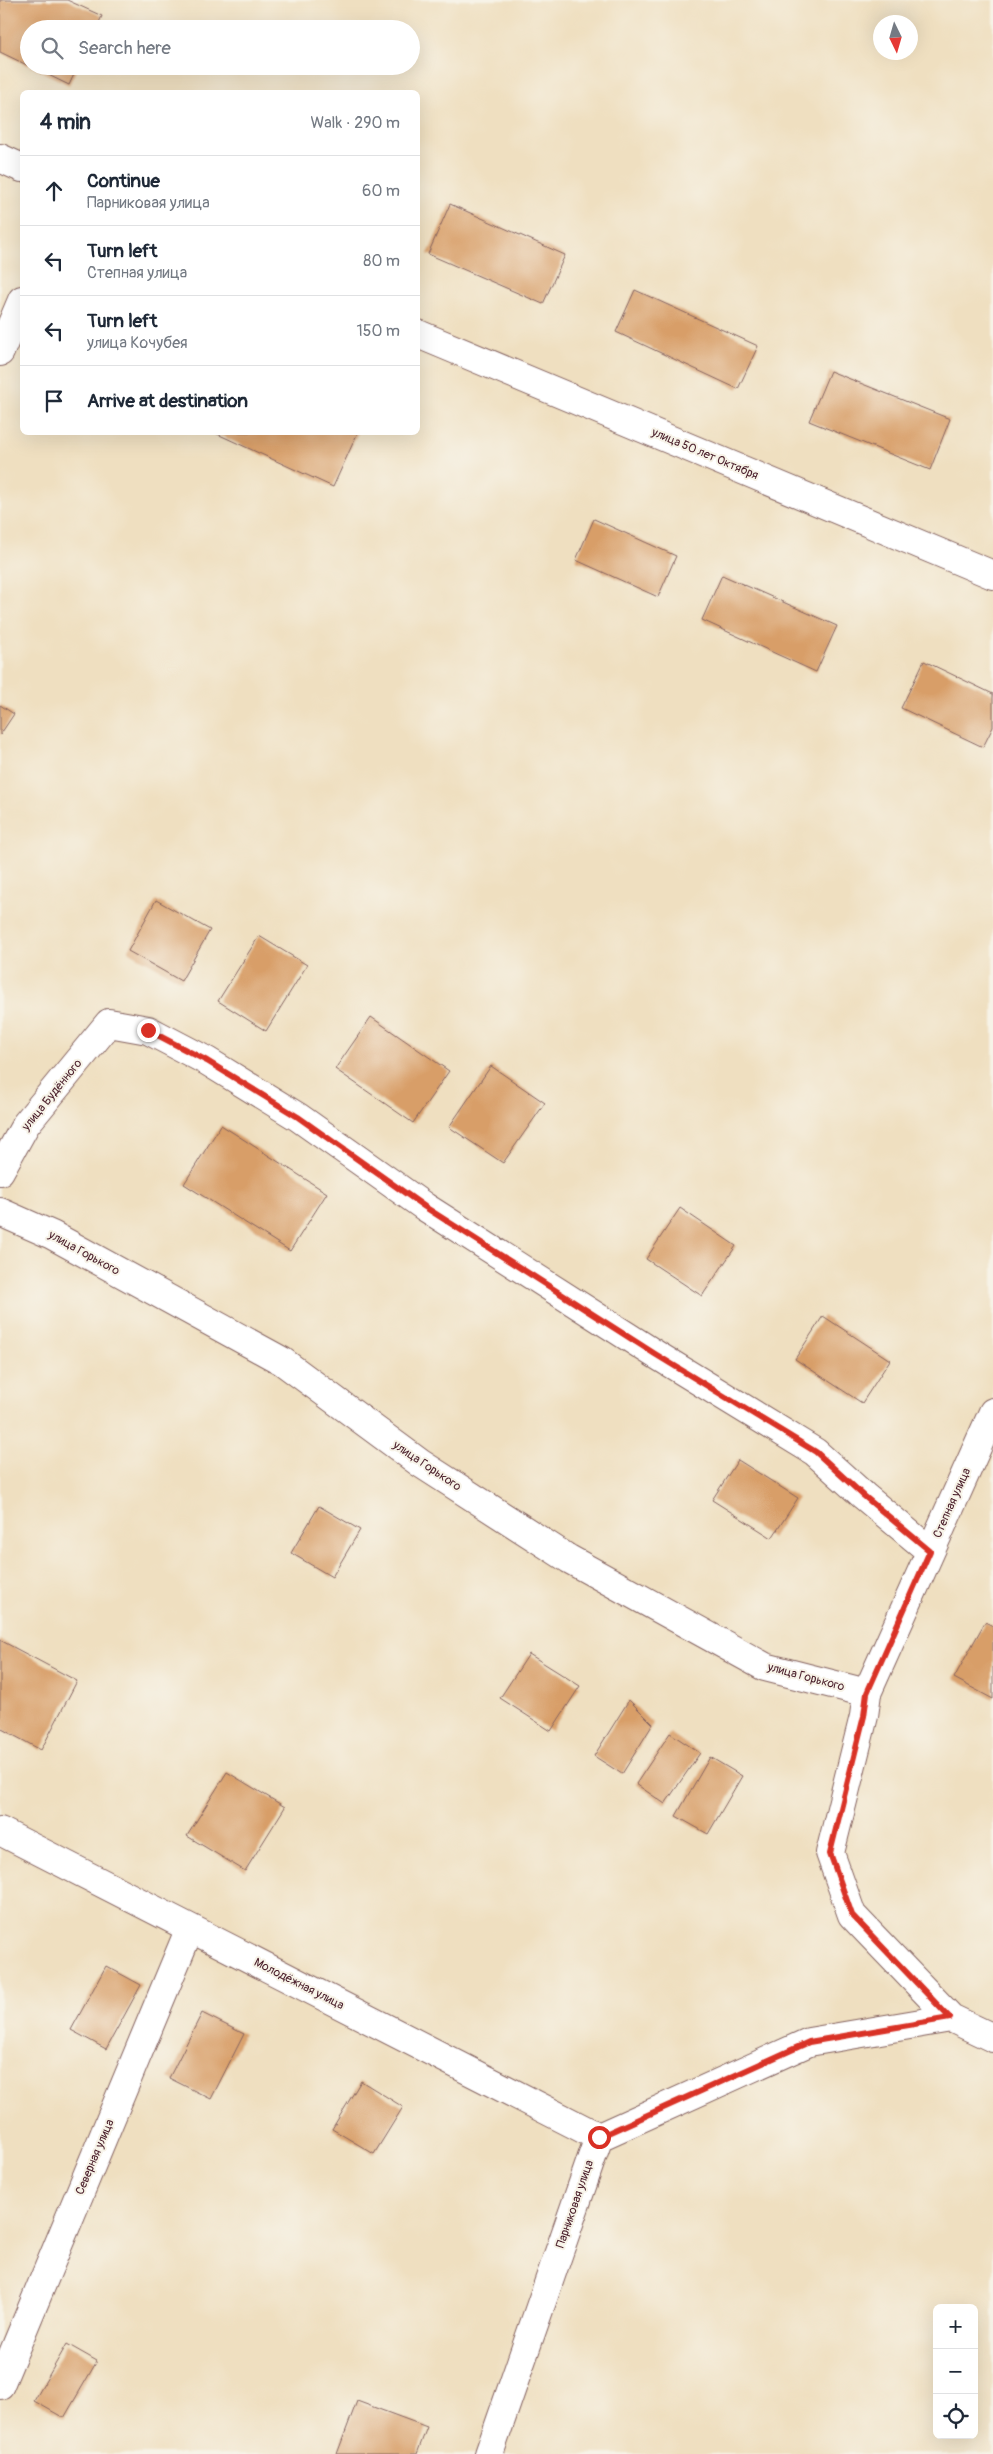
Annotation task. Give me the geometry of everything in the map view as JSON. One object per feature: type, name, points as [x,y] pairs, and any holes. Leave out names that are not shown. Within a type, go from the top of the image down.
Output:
[{"type":"street","points":[[0,158],[20,167]]},
{"type":"street","points":[[0,352],[20,305]]},
{"type":"street","name":"улица 50 лет Октября","points":[[420,335],[993,575]]},
{"type":"street","name":"улица Будённого","points":[[0,1171],[26,1124],[109,1023],[148,1030],[207,1061],[298,1117],[434,1212],[655,1354],[816,1452],[864,1496],[930,1551]]},
{"type":"street","name":"улица Горького","points":[[0,1212],[52,1235],[282,1361],[420,1463],[577,1564],[765,1667],[867,1693]]},
{"type":"street","name":"Степная улица","points":[[950,2018],[852,1915],[830,1853],[864,1716],[867,1693],[993,1412]]},
{"type":"street","name":"Молодёжная улица","points":[[0,1831],[599,2137]]},
{"type":"street","name":"Северная улица","points":[[0,2385],[190,1928]]},
{"type":"street","points":[[599,2137],[809,2042],[950,2018],[993,2038]]},
{"type":"street","name":"Парниковая улица","points":[[489,2454],[599,2137]]},
{"type":"building","points":[[0,0],[67,0],[102,16],[100,20],[20,20],[20,62],[0,52]]},
{"type":"building","points":[[48,75],[74,75],[69,85]]},
{"type":"building","points":[[450,204],[565,255],[543,304],[428,254]]},
{"type":"building","points":[[635,290],[758,346],[738,389],[616,332]]},
{"type":"building","points":[[830,371],[950,419],[930,470],[809,421]]},
{"type":"building","points":[[220,435],[357,435],[333,487]]},
{"type":"building","points":[[594,519],[676,556],[658,597],[576,560]]},
{"type":"building","points":[[722,575],[837,626],[816,672],[702,620]]},
{"type":"building","points":[[924,661],[993,694],[993,727],[983,747],[901,708]]},
{"type":"building","points":[[0,705],[14,714],[0,735]]},
{"type":"building","points":[[156,900],[210,930],[181,981],[128,951]]},
{"type":"building","points":[[259,936],[307,965],[266,1031],[218,1001]]},
{"type":"building","points":[[371,1017],[449,1071],[413,1123],[335,1069]]},
{"type":"building","points":[[491,1066],[545,1103],[503,1163],[449,1127]]},
{"type":"building","points":[[221,1125],[327,1193],[290,1251],[184,1184]]},
{"type":"building","points":[[680,1208],[736,1246],[702,1296],[646,1259]]},
{"type":"building","points":[[823,1316],[890,1360],[862,1403],[795,1359]]},
{"type":"building","points":[[738,1460],[798,1498],[772,1538],[712,1500]]},
{"type":"building","points":[[319,1506],[360,1530],[332,1577],[291,1553]]},
{"type":"building","points":[[985,1622],[993,1626],[993,1699],[954,1678]]},
{"type":"building","points":[[0,1640],[77,1681],[41,1750],[0,1728]]},
{"type":"building","points":[[529,1654],[580,1686],[551,1731],[500,1698]]},
{"type":"building","points":[[629,1700],[653,1724],[622,1774],[594,1756]]},
{"type":"building","points":[[670,1733],[700,1753],[665,1804],[636,1784]]},
{"type":"building","points":[[710,1757],[742,1776],[708,1834],[676,1816]]},
{"type":"building","points":[[227,1772],[285,1807],[245,1871],[187,1836]]},
{"type":"building","points":[[106,1966],[141,1985],[106,2049],[71,2030]]},
{"type":"building","points":[[202,2013],[244,2034],[211,2099],[169,2078]]},
{"type":"building","points":[[361,2081],[403,2107],[374,2154],[332,2129]]},
{"type":"building","points":[[67,2344],[97,2361],[64,2418],[34,2401]]},
{"type":"building","points":[[357,2401],[427,2427],[417,2454],[337,2454]]},
{"type":"route","points":[[148,1030],[207,1061],[298,1117],[425,1207],[655,1354],[816,1452],[864,1496],[930,1551],[867,1693],[864,1716],[830,1853],[852,1915],[950,2018],[809,2042],[599,2137]]}]
